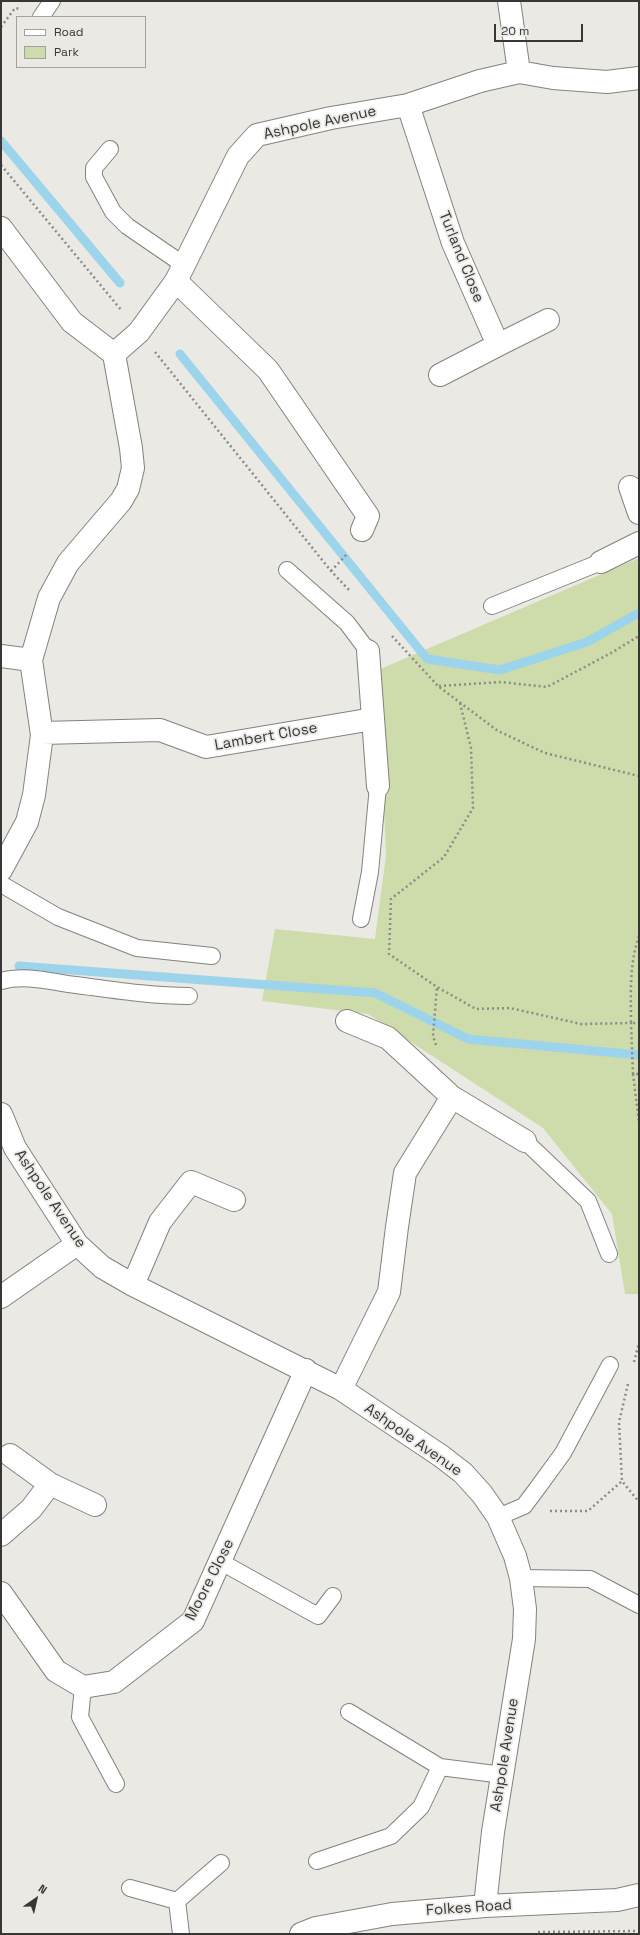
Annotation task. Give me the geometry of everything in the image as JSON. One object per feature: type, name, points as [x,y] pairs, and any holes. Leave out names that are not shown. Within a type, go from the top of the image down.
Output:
[{"type":"street","points":[[509,1],[519,72]]},
{"type":"street","name":"Ashpole Avenue","points":[[114,354],[139,332],[180,273],[238,156],[257,135],[331,118],[408,105],[480,81],[519,72],[607,82],[639,78]]},
{"type":"street","name":"Turland Close","points":[[408,105],[453,243],[498,345]]},
{"type":"street","points":[[1,870],[27,822],[34,795],[42,733],[31,660],[49,598],[68,564],[121,501],[128,489],[133,468],[131,448],[114,354],[72,322],[4,239]]},
{"type":"street","points":[[180,273],[268,370],[368,516],[358,539]]},
{"type":"street","points":[[440,375],[548,320]]},
{"type":"street","points":[[630,487],[639,513]]},
{"type":"street","points":[[601,562],[639,543]]},
{"type":"street","points":[[368,651],[378,786]]},
{"type":"street","points":[[1,656],[31,660]]},
{"type":"street","name":"Lambert Close","points":[[42,733],[160,730],[206,747],[373,719]]},
{"type":"street","points":[[347,1021],[388,1038],[452,1097],[525,1141]]},
{"type":"street","points":[[341,1389],[389,1292],[405,1174],[452,1097]]},
{"type":"street","name":"Ashpole Avenue","points":[[1,1114],[15,1148],[77,1244],[102,1267],[133,1285],[306,1370],[341,1389],[441,1456],[463,1473],[482,1494],[498,1517],[515,1556],[521,1578],[525,1609],[524,1639],[493,1832],[485,1906]]},
{"type":"street","points":[[133,1285],[160,1222],[192,1182],[234,1200]]},
{"type":"street","points":[[1,1297],[77,1244]]},
{"type":"street","name":"Moore Close","points":[[83,1687],[114,1682],[192,1621],[221,1562],[306,1370]]},
{"type":"street","points":[[10,1455],[50,1484],[95,1505]]},
{"type":"street","points":[[1,1535],[31,1509],[50,1484]]},
{"type":"street","points":[[1,1593],[56,1671],[83,1687]]},
{"type":"street","name":"Folkes Road","points":[[301,1934],[316,1928],[392,1914],[485,1906],[617,1900],[639,1895]]},
{"type":"lane","points":[[42,16],[52,1]]},
{"type":"lane","points":[[110,149],[94,168],[94,177],[113,212],[180,273]]},
{"type":"lane","points":[[492,606],[601,562]]},
{"type":"lane","points":[[287,570],[347,623],[368,651]]},
{"type":"lane","points":[[361,919],[370,872],[378,786]]},
{"type":"lane","points":[[1,884],[58,917],[137,948],[212,956]]},
{"type":"lane","points":[[1,981],[13,978],[125,992],[189,996]]},
{"type":"lane","points":[[525,1141],[588,1201],[609,1254]]},
{"type":"lane","points":[[498,1517],[524,1506],[563,1453],[610,1365]]},
{"type":"lane","points":[[221,1562],[318,1616],[333,1596]]},
{"type":"lane","points":[[521,1578],[590,1579],[639,1605]]},
{"type":"lane","points":[[83,1687],[80,1717],[116,1784]]},
{"type":"lane","points":[[349,1712],[440,1767],[503,1774]]},
{"type":"lane","points":[[318,1861],[391,1836],[421,1807],[440,1767]]},
{"type":"lane","points":[[177,1901],[221,1863]]},
{"type":"lane","points":[[130,1888],[177,1901]]},
{"type":"lane","points":[[177,1901],[179,1931],[181,1934]]},
{"type":"path","points":[[1,165],[139,332],[331,571],[352,594]]},
{"type":"path","points":[[331,571],[358,539]]},
{"type":"path","points":[[390,634],[438,686],[498,731],[545,753],[639,776]]},
{"type":"path","points":[[438,686],[501,682],[547,687],[611,653],[639,636]]},
{"type":"path","points":[[460,702],[471,748],[473,808],[444,857],[391,899],[389,954],[437,987],[476,1009],[510,1008],[581,1024],[639,1023]]},
{"type":"path","points":[[639,936],[632,955],[633,1074],[639,1122]]},
{"type":"path","points":[[433,1036],[437,987]]},
{"type":"path","points":[[633,1074],[639,1074]]},
{"type":"path","points":[[633,1365],[639,1343]]},
{"type":"path","points":[[630,1379],[619,1422],[622,1481],[639,1502]]},
{"type":"path","points":[[524,1506],[538,1511],[588,1511],[622,1481]]},
{"type":"green space","points":[[639,558],[639,1294],[625,1294],[612,1214],[543,1128],[368,1014],[262,1001],[275,929],[375,939],[386,855],[378,670]]},
{"type":"waterway","points":[[1,141],[120,283]]},
{"type":"waterway","points":[[180,354],[427,659],[500,670],[587,642],[639,613]]},
{"type":"waterway","points":[[19,966],[375,993],[468,1039],[639,1055]]}]
